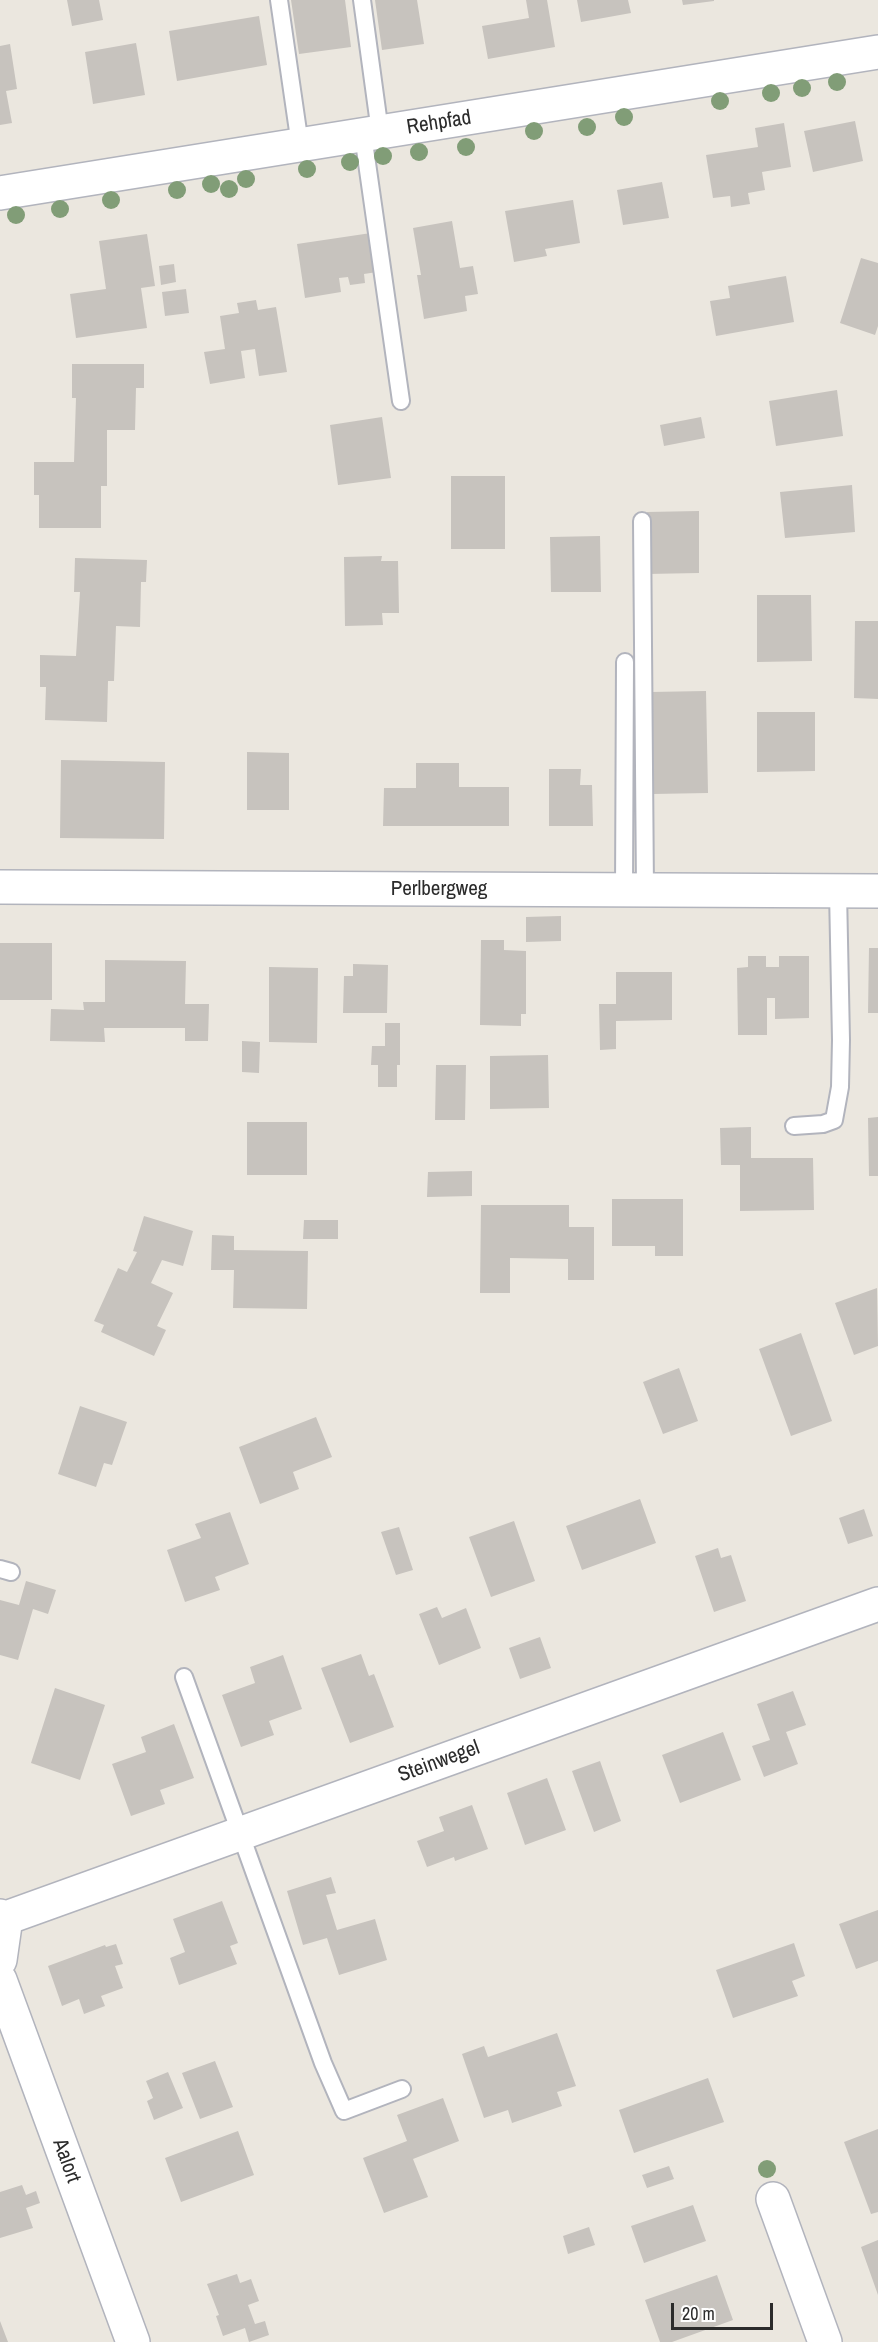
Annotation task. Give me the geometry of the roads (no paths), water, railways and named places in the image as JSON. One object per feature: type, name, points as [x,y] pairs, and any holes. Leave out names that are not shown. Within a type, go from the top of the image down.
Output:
[{"type":"street","name":"Rehpfad","points":[[0,193],[878,52]]},
{"type":"street","name":"Perlbergweg","points":[[0,887],[878,891]]},
{"type":"street","name":"Steinwegel","points":[[3,1917],[878,1604]]},
{"type":"street","points":[[0,1960],[3,1917]]},
{"type":"street","name":"Aalort","points":[[0,1980],[133,2342]]},
{"type":"street","points":[[772,2199],[825,2342]]},
{"type":"lane","points":[[279,0],[300,145]]},
{"type":"lane","points":[[362,0],[371,133],[401,401]]},
{"type":"lane","points":[[634,890],[642,521]]},
{"type":"lane","points":[[624,662],[634,890]]},
{"type":"lane","points":[[794,1126],[823,1124],[834,1120],[840,1087],[841,1040],[838,891]]},
{"type":"lane","points":[[184,1677],[323,2062],[344,2111],[402,2089]]}]
